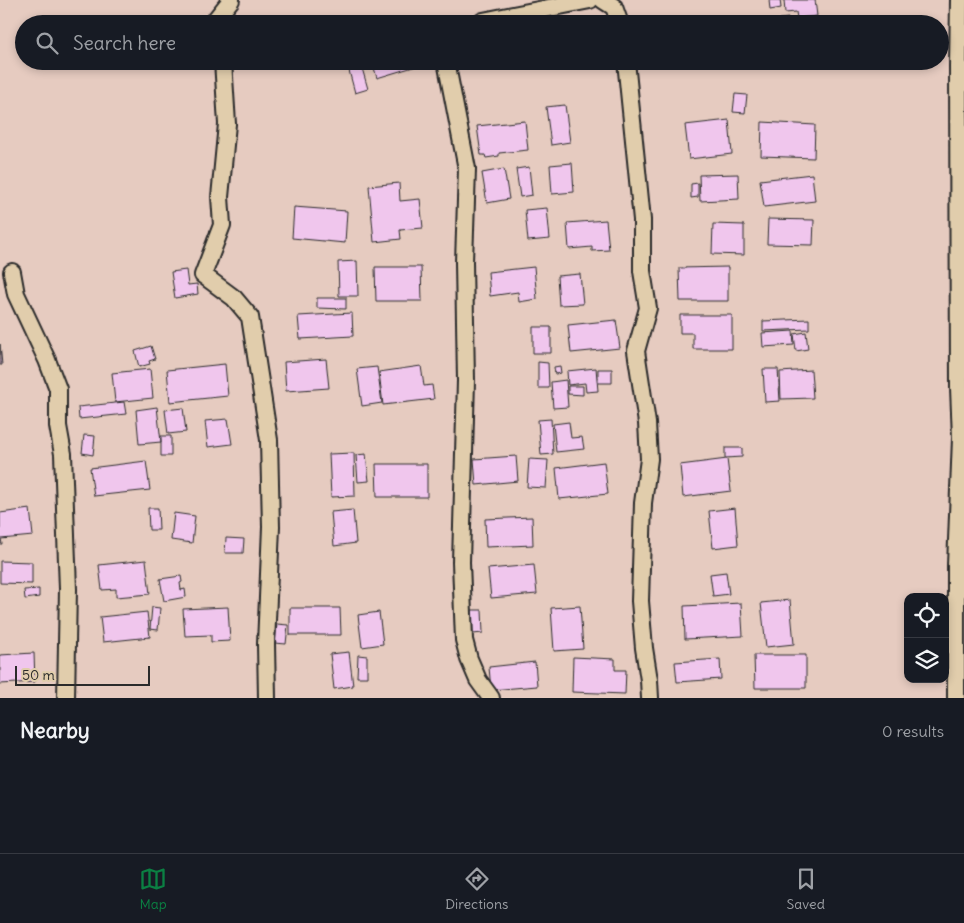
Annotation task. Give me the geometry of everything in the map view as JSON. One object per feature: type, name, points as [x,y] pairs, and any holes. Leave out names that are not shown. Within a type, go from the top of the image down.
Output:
[{"type":"street","points":[[219,15],[231,0]]},
{"type":"street","points":[[514,15],[590,0]]},
{"type":"street","points":[[603,0],[614,7],[617,15]]},
{"type":"street","points":[[956,698],[962,438],[959,369],[959,0]]},
{"type":"street","points":[[224,70],[228,124],[220,197],[222,225],[203,275],[234,298],[250,318],[269,440],[271,527],[266,644],[267,698]]},
{"type":"street","points":[[448,70],[466,169],[464,262],[466,381],[460,562],[464,640],[469,659],[478,680],[491,698]]},
{"type":"street","points":[[627,70],[642,220],[642,270],[648,308],[636,351],[647,423],[648,459],[643,504],[640,600],[650,698]]},
{"type":"street","points":[[12,272],[16,294],[47,360],[58,389],[58,426],[63,454],[68,589],[66,698]]},
{"type":"building","points":[[769,0],[780,0],[781,8],[770,10]]},
{"type":"building","points":[[784,0],[815,0],[817,15],[796,15],[796,12],[785,13]]},
{"type":"building","points":[[349,70],[363,70],[368,89],[355,93]]},
{"type":"building","points":[[375,70],[403,70],[377,78]]},
{"type":"building","points":[[735,94],[747,95],[745,113],[733,112]]},
{"type":"building","points":[[565,105],[570,142],[551,145],[546,107]]},
{"type":"building","points":[[729,120],[732,154],[689,159],[685,125]]},
{"type":"building","points":[[525,121],[528,150],[499,153],[499,156],[486,158],[485,155],[481,155],[477,126]]},
{"type":"building","points":[[762,122],[815,125],[814,158],[761,156]]},
{"type":"building","points":[[572,163],[574,192],[552,194],[550,165]]},
{"type":"building","points":[[529,167],[532,195],[520,197],[516,169]]},
{"type":"building","points":[[504,169],[509,199],[487,203],[482,173]]},
{"type":"building","points":[[738,174],[739,199],[700,201],[699,175]]},
{"type":"building","points":[[812,174],[815,201],[764,207],[760,180]]},
{"type":"building","points":[[399,183],[400,201],[420,199],[423,228],[400,230],[401,239],[374,242],[369,186]]},
{"type":"building","points":[[698,183],[698,197],[691,198],[691,184]]},
{"type":"building","points":[[294,207],[347,211],[345,243],[292,238]]},
{"type":"building","points":[[547,208],[550,239],[528,241],[525,210]]},
{"type":"building","points":[[768,219],[814,220],[813,245],[767,244]]},
{"type":"building","points":[[606,220],[609,250],[592,251],[592,247],[569,249],[567,223]]},
{"type":"building","points":[[713,224],[744,225],[744,255],[712,254]]},
{"type":"building","points":[[357,261],[358,296],[339,296],[338,262]]},
{"type":"building","points":[[375,267],[421,267],[422,301],[376,301]]},
{"type":"building","points":[[534,267],[537,299],[519,302],[518,292],[490,296],[488,272]]},
{"type":"building","points":[[728,267],[728,301],[680,301],[679,268]]},
{"type":"building","points":[[186,270],[188,285],[197,284],[198,294],[175,298],[171,272]]},
{"type":"building","points":[[580,274],[583,304],[559,305],[557,276]]},
{"type":"building","points":[[317,298],[346,298],[346,309],[317,308]]},
{"type":"building","points":[[352,313],[353,336],[300,339],[298,316]]},
{"type":"building","points":[[680,315],[732,315],[732,349],[693,349],[693,333],[680,333]]},
{"type":"building","points":[[809,319],[809,329],[763,331],[763,321]]},
{"type":"building","points":[[616,320],[620,348],[571,353],[568,325]]},
{"type":"building","points":[[533,327],[551,327],[551,353],[533,353]]},
{"type":"building","points":[[793,331],[794,345],[763,347],[762,333]]},
{"type":"building","points":[[806,332],[808,349],[796,351],[794,334]]},
{"type":"building","points":[[0,344],[2,365],[0,365]]},
{"type":"building","points":[[151,346],[155,359],[149,361],[150,364],[139,367],[135,351]]},
{"type":"building","points":[[326,359],[329,388],[286,391],[284,362]]},
{"type":"building","points":[[538,362],[548,363],[549,388],[538,388]]},
{"type":"building","points":[[225,364],[228,396],[170,402],[167,370]]},
{"type":"building","points":[[421,366],[424,386],[432,385],[434,399],[383,405],[379,372]]},
{"type":"building","points":[[560,366],[561,373],[555,374],[554,367]]},
{"type":"building","points":[[377,367],[382,403],[362,406],[357,369]]},
{"type":"building","points":[[596,368],[598,391],[586,392],[585,383],[568,385],[567,371]]},
{"type":"building","points":[[150,369],[153,398],[115,402],[112,373]]},
{"type":"building","points":[[598,369],[612,369],[612,383],[598,383]]},
{"type":"building","points":[[763,369],[778,369],[780,401],[765,402]]},
{"type":"building","points":[[811,370],[813,398],[781,399],[780,372]]},
{"type":"building","points":[[566,380],[568,407],[553,408],[551,382]]},
{"type":"building","points":[[568,386],[583,386],[583,395],[568,394]]},
{"type":"building","points":[[124,402],[126,414],[79,419],[78,407]]},
{"type":"building","points":[[157,407],[161,442],[139,444],[136,410]]},
{"type":"building","points":[[183,408],[186,432],[168,434],[165,410]]},
{"type":"building","points":[[228,419],[232,444],[208,447],[205,421]]},
{"type":"building","points":[[551,419],[553,454],[541,455],[538,420]]},
{"type":"building","points":[[569,422],[571,438],[582,437],[584,449],[556,452],[553,424]]},
{"type":"building","points":[[84,435],[95,436],[93,455],[82,453]]},
{"type":"building","points":[[161,436],[171,436],[171,456],[161,456]]},
{"type":"building","points":[[725,448],[742,448],[742,457],[725,458]]},
{"type":"building","points":[[354,453],[355,496],[331,497],[329,454]]},
{"type":"building","points":[[366,454],[369,481],[358,482],[356,455]]},
{"type":"building","points":[[516,456],[518,481],[476,485],[474,459]]},
{"type":"building","points":[[529,459],[548,460],[546,488],[527,487]]},
{"type":"building","points":[[727,459],[731,491],[683,497],[680,465]]},
{"type":"building","points":[[146,461],[150,490],[94,496],[90,468]]},
{"type":"building","points":[[604,462],[608,494],[559,499],[556,468]]},
{"type":"building","points":[[376,464],[427,464],[427,497],[377,497]]},
{"type":"building","points":[[148,508],[158,508],[159,530],[149,530]]},
{"type":"building","points":[[735,508],[738,545],[713,548],[709,511]]},
{"type":"building","points":[[30,509],[33,536],[1,539],[2,544],[0,544],[0,513]]},
{"type":"building","points":[[353,510],[356,543],[334,546],[331,512]]},
{"type":"building","points":[[174,513],[195,516],[192,543],[171,540]]},
{"type":"building","points":[[532,517],[533,545],[486,547],[485,519]]},
{"type":"building","points":[[226,538],[244,539],[243,553],[225,553]]},
{"type":"building","points":[[146,560],[150,594],[116,597],[116,589],[102,590],[99,565]]},
{"type":"building","points":[[0,561],[32,562],[32,584],[0,583]]},
{"type":"building","points":[[534,565],[537,594],[491,598],[488,569]]},
{"type":"building","points":[[726,572],[729,594],[713,596],[710,574]]},
{"type":"building","points":[[181,576],[181,590],[185,589],[186,597],[164,601],[160,579]]},
{"type":"building","points":[[39,589],[39,597],[25,599],[24,590]]},
{"type":"building","points":[[790,600],[794,644],[766,647],[761,603]]},
{"type":"building","points":[[741,603],[743,636],[685,639],[684,606]]},
{"type":"building","points":[[580,606],[583,649],[554,651],[551,608]]},
{"type":"building","points":[[152,607],[160,608],[158,630],[150,629]]},
{"type":"building","points":[[228,607],[230,641],[211,642],[211,635],[185,636],[183,609]]},
{"type":"building","points":[[290,608],[340,608],[341,635],[290,635]]},
{"type":"building","points":[[472,610],[482,610],[483,633],[473,634]]},
{"type":"building","points":[[147,612],[150,637],[103,642],[100,617]]},
{"type":"building","points":[[379,612],[383,644],[362,647],[358,615]]},
{"type":"building","points":[[277,624],[288,625],[286,644],[275,643]]},
{"type":"building","points":[[349,652],[353,686],[334,689],[330,654]]},
{"type":"building","points":[[34,653],[35,682],[0,684],[0,655]]},
{"type":"building","points":[[358,655],[367,656],[367,677],[357,677]]},
{"type":"building","points":[[754,655],[806,655],[806,688],[755,688]]},
{"type":"building","points":[[573,657],[615,659],[615,670],[626,670],[625,694],[572,692]]},
{"type":"building","points":[[720,659],[721,679],[677,682],[675,662]]},
{"type":"building","points":[[535,662],[537,686],[491,690],[489,667]]}]
